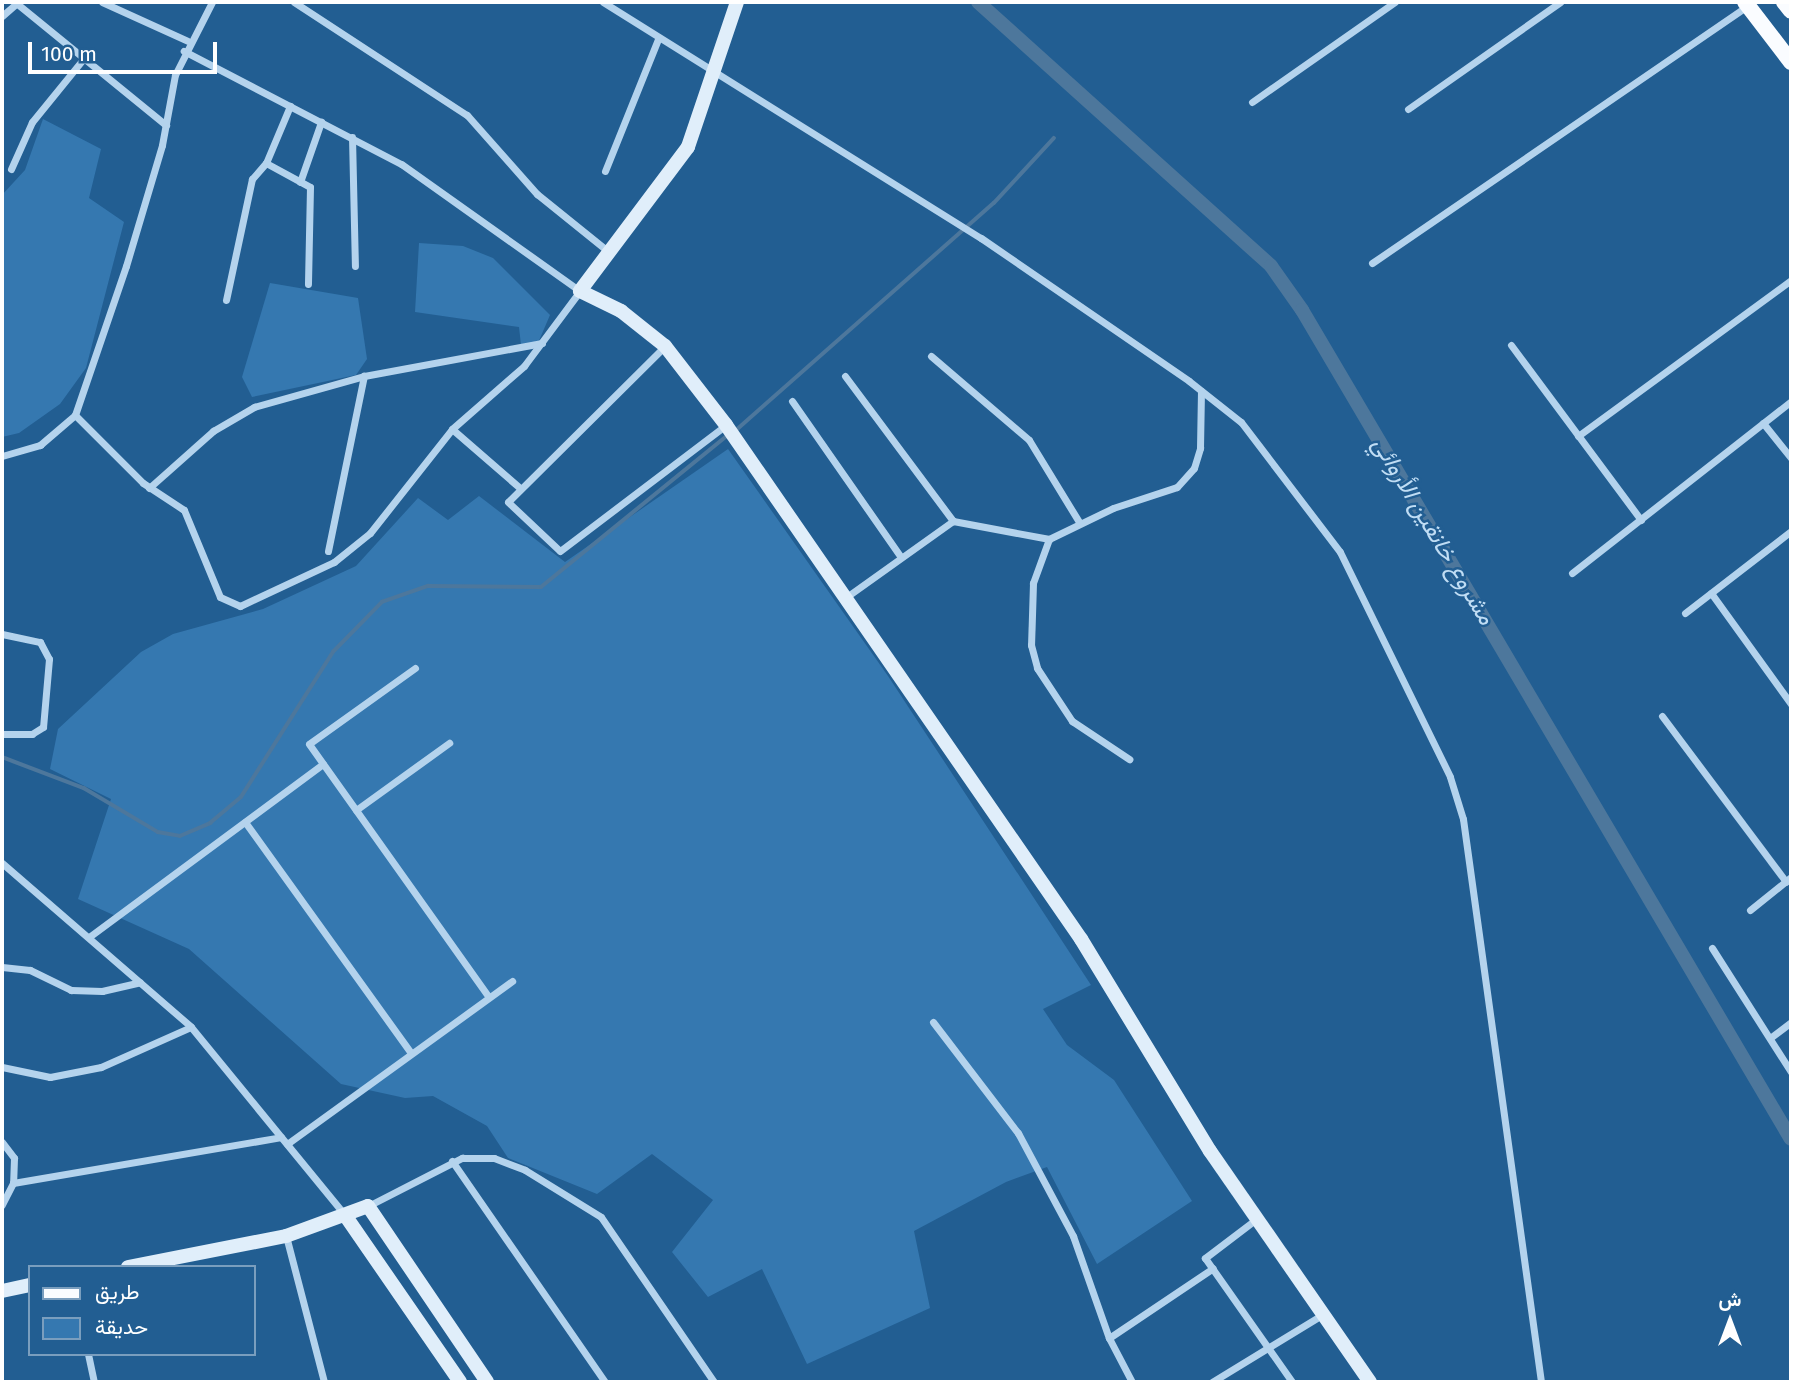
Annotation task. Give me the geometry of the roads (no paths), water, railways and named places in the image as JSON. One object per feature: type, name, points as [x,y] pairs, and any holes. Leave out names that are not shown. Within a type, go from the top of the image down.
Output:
[{"type":"main road","points":[[1784,2],[1791,11]]},
{"type":"main road","points":[[1747,4],[1791,62]]},
{"type":"street","points":[[2,16],[16,2],[166,125]]},
{"type":"street","points":[[102,2],[188,41]]},
{"type":"street","points":[[2,456],[40,444],[75,415],[127,266],[166,125],[171,86],[188,41],[212,2]]},
{"type":"street","points":[[294,2],[467,115],[537,194],[609,252]]},
{"type":"street","points":[[603,2],[981,238],[1201,391],[1241,422],[1340,552],[1450,777],[1463,820],[1541,1382]]},
{"type":"street","points":[[75,415],[149,488],[184,510],[220,597],[240,606],[352,550],[380,523],[452,429],[514,376],[542,343],[688,147],[716,74],[737,2]]},
{"type":"street","points":[[1252,102],[1395,2]]},
{"type":"street","points":[[1408,109],[1560,2]]},
{"type":"street","points":[[1372,263],[1747,4]]},
{"type":"street","points":[[605,171],[659,37]]},
{"type":"street","points":[[184,51],[352,137],[458,200],[580,291],[621,310],[665,346],[726,425],[1082,939],[1255,1220],[1325,1313],[1370,1382]]},
{"type":"street","points":[[11,169],[32,122],[84,58]]},
{"type":"street","points":[[226,300],[252,179],[266,163],[290,106]]},
{"type":"street","points":[[300,181],[321,122]]},
{"type":"street","points":[[352,137],[355,266]]},
{"type":"street","points":[[266,163],[310,187],[308,284]]},
{"type":"street","points":[[1578,436],[1791,280]]},
{"type":"street","points":[[149,488],[239,414],[365,376],[542,343]]},
{"type":"street","points":[[1511,345],[1641,520]]},
{"type":"street","points":[[665,346],[508,502],[560,551],[726,425]]},
{"type":"street","points":[[931,356],[1029,440],[1079,522]]},
{"type":"street","points":[[328,551],[365,376]]},
{"type":"street","points":[[845,376],[953,521],[1049,539]]},
{"type":"street","points":[[1129,759],[1072,721],[1037,668],[1031,645],[1032,583],[1049,539],[1079,522],[1177,487],[1194,468],[1200,448],[1201,391]]},
{"type":"street","points":[[792,401],[900,556]]},
{"type":"street","points":[[1572,573],[1791,401]]},
{"type":"street","points":[[1763,423],[1791,458]]},
{"type":"street","points":[[452,429],[521,489]]},
{"type":"street","points":[[845,598],[900,556],[953,521]]},
{"type":"street","points":[[1685,613],[1791,531]]},
{"type":"street","points":[[1711,593],[1791,704]]},
{"type":"street","points":[[2,634],[40,642],[49,659],[43,727],[32,734],[2,734]]},
{"type":"street","points":[[415,668],[309,744],[489,998]]},
{"type":"street","points":[[1662,716],[1788,879],[1750,910]]},
{"type":"street","points":[[356,810],[449,743]]},
{"type":"street","points":[[89,937],[323,764]]},
{"type":"street","points":[[245,822],[411,1054]]},
{"type":"street","points":[[2,863],[191,1027],[347,1218],[460,1382]]},
{"type":"street","points":[[1712,948],[1791,1072]]},
{"type":"street","points":[[2,967],[30,970],[71,990],[102,991],[140,982]]},
{"type":"street","points":[[287,1144],[512,981]]},
{"type":"street","points":[[933,1022],[1018,1133],[1073,1236],[1109,1338],[1132,1382]]},
{"type":"street","points":[[1770,1038],[1791,1022]]},
{"type":"street","points":[[2,1067],[50,1077],[101,1067],[191,1027]]},
{"type":"street","points":[[13,1183],[281,1137]]},
{"type":"street","points":[[2,1142],[15,1158],[13,1183],[2,1205]]},
{"type":"street","points":[[138,1265],[286,1236],[347,1218],[452,1161],[484,1156],[506,1161],[590,1207],[616,1236],[712,1379],[702,1382]]},
{"type":"street","points":[[452,1161],[605,1382]]},
{"type":"street","points":[[368,1206],[487,1382]]},
{"type":"street","points":[[1255,1220],[1205,1258],[1292,1382]]},
{"type":"street","points":[[286,1236],[324,1382]]},
{"type":"street","points":[[1109,1338],[1213,1268]]},
{"type":"street","points":[[2,1291],[28,1285]]},
{"type":"street","points":[[1212,1382],[1325,1313]]},
{"type":"street","points":[[88,1356],[94,1382]]},
{"type":"waterway","name":"مشروع خانقين الأروائي","points":[[978,2],[1271,266],[1302,310],[1791,1139]]},
{"type":"waterway","points":[[734,432],[994,203],[1054,138]]},
{"type":"waterway","points":[[2,757],[84,788],[158,832],[180,836],[210,823],[241,797],[333,652],[382,602],[428,586],[541,587],[727,436]]}]
